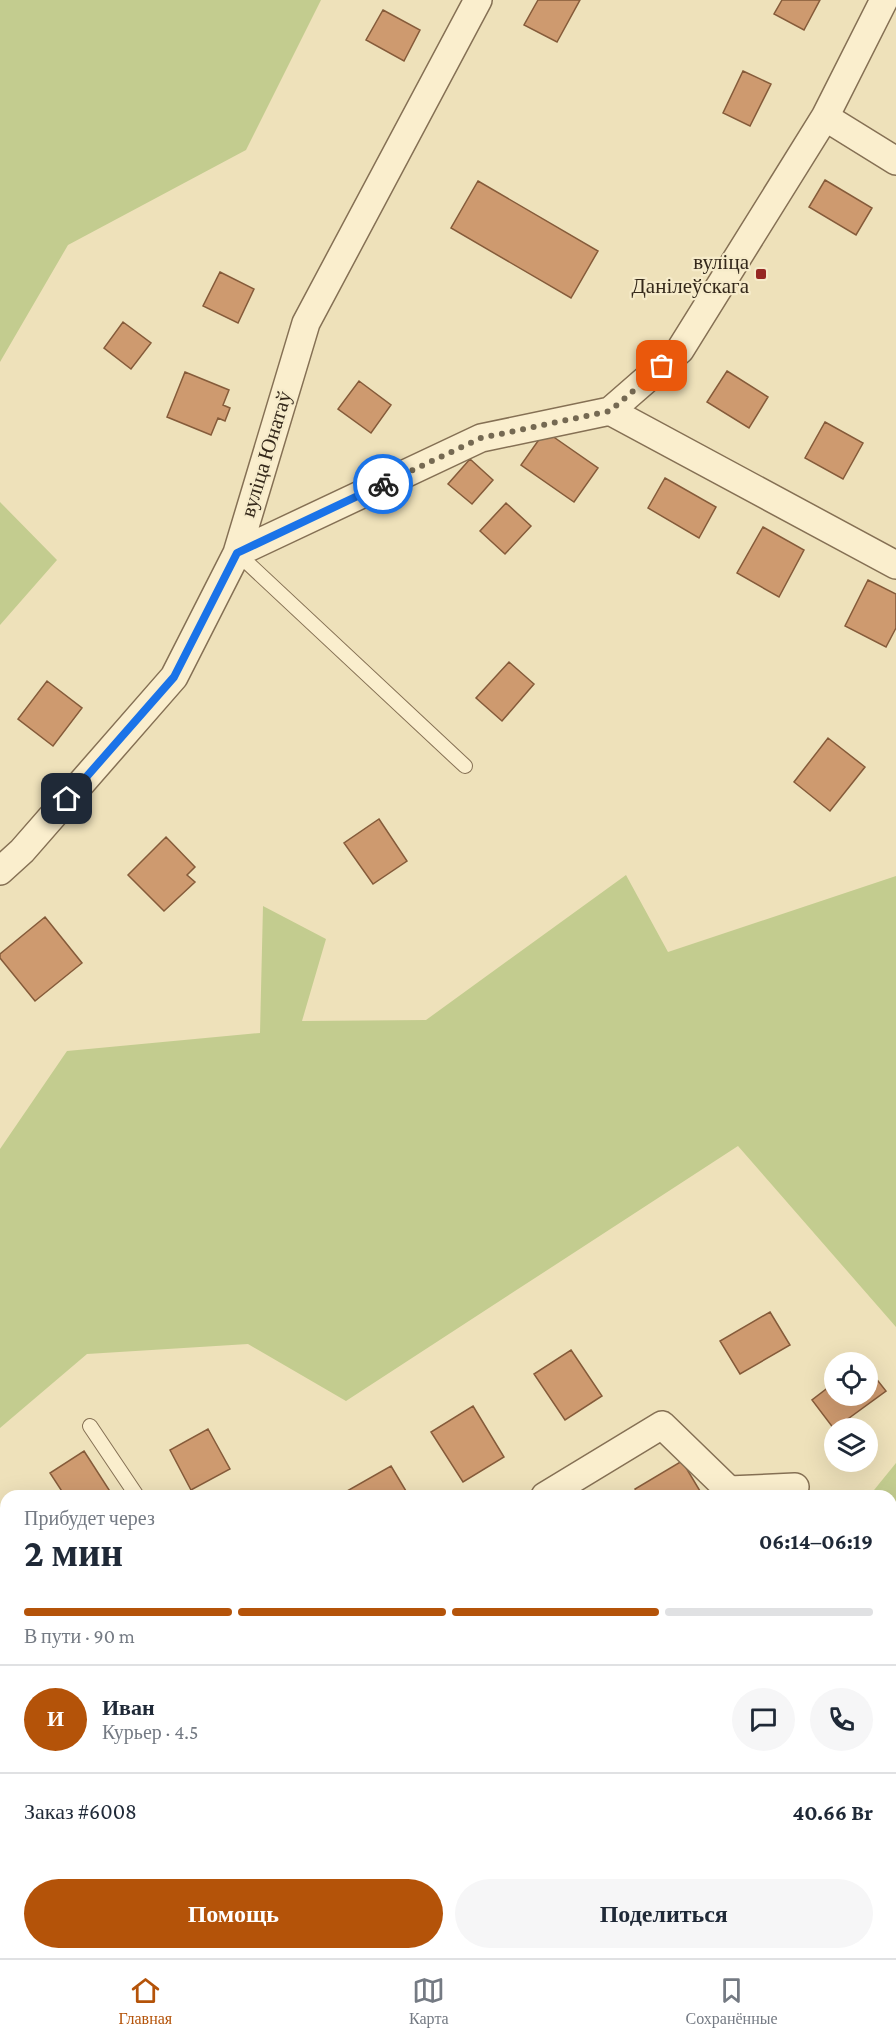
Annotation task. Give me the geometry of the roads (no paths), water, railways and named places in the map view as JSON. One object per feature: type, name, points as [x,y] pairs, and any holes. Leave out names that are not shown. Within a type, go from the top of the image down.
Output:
[{"type":"street","name":"вуліца Юнатаў","points":[[0,871],[22,851],[174,677],[237,553],[306,323],[478,0]]},
{"type":"street","points":[[237,553],[481,438],[610,411],[680,350],[825,117],[884,0]]},
{"type":"street","points":[[825,117],[896,161]]},
{"type":"street","points":[[610,411],[896,566]]},
{"type":"street","points":[[555,1490],[662,1425],[729,1490],[795,1487]]},
{"type":"lane","points":[[237,553],[465,766]]},
{"type":"lane","points":[[90,1426],[133,1490]]},
{"type":"place","name":"вуліца Данілеўскага","points":[[761,274]]}]
